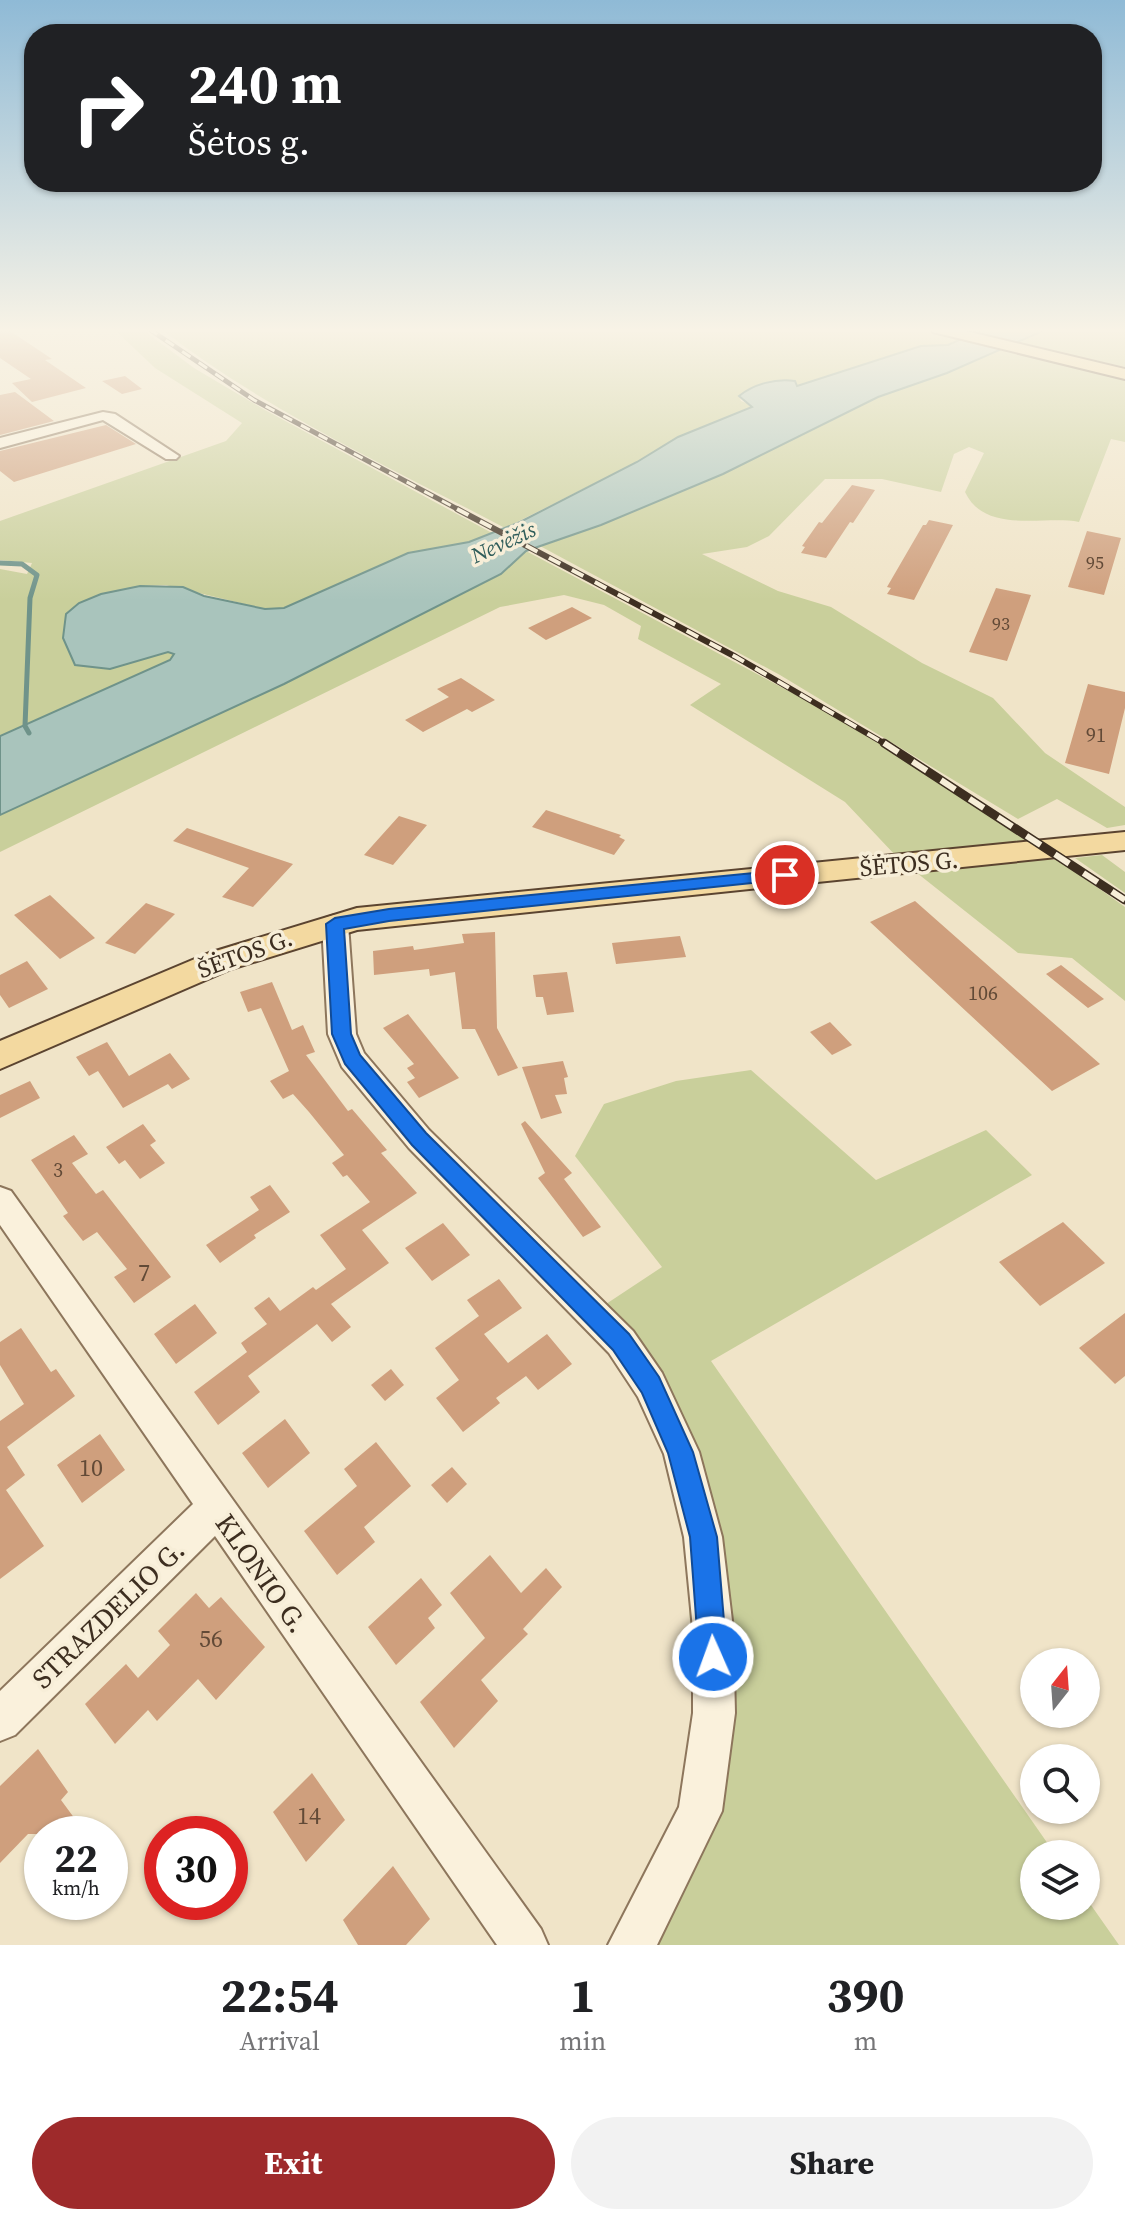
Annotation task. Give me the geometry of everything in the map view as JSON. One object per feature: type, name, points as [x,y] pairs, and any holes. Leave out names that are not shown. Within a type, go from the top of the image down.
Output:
[{"type":"main road","name":"ŠĖTOS G.","points":[[0,1056],[235,955],[335,924],[389,915],[1125,841]]},
{"type":"street","points":[[0,443],[89,420]]},
{"type":"street","points":[[114,420],[171,456]]},
{"type":"street","points":[[335,924],[342,1034],[352,1059],[419,1139],[621,1342],[650,1385],[681,1452],[703,1537],[713,1629],[714,1713],[700,1811],[631,1945]]},
{"type":"street","name":"KLONIO G.","points":[[0,1200],[525,1945]]},
{"type":"street","name":"STRAZDELIO G.","points":[[0,1720],[216,1508]]},
{"type":"green space","points":[[237,420],[283,420],[492,533],[469,542],[408,553],[283,608],[265,609],[166,585],[139,586],[101,594],[142,660],[168,652],[175,653],[170,660],[0,736],[0,569],[27,574],[32,563],[0,560],[0,521],[226,441],[242,423]]},
{"type":"green space","points":[[301,420],[720,420],[678,437],[637,462],[505,528]]},
{"type":"green space","points":[[832,420],[1125,420],[1125,442],[1111,439],[1079,522],[1001,519],[986,514],[974,505],[965,492],[984,453],[969,447],[954,454],[941,492],[882,479],[825,479],[769,536],[747,547],[702,554],[778,591],[831,607],[922,663],[993,698],[1045,753],[1125,807],[1125,825],[1107,828],[1057,799],[1018,819],[780,675],[540,546],[601,525],[723,474]]},
{"type":"green space","points":[[526,551],[815,705],[927,771],[1032,842],[896,856],[845,802],[690,705],[721,684],[638,639],[641,626],[604,605],[564,595],[500,607],[0,852],[0,815],[284,684],[501,574]]},
{"type":"green space","points":[[1102,855],[1125,872],[1125,893],[1075,858]]},
{"type":"green space","points":[[1037,858],[1059,860],[1125,907],[1125,1001],[1072,958],[1018,953],[912,869]]},
{"type":"green space","points":[[751,1070],[876,1180],[986,1130],[1032,1175],[711,1361],[1020,1804],[1020,1824],[1034,1824],[1045,1840],[1020,1840],[1020,1920],[1100,1918],[1119,1945],[631,1945],[700,1811],[681,1452],[600,1308],[662,1267],[575,1156],[604,1104],[676,1081]]},
{"type":"water","name":"Nevėžis","points":[[721,420],[832,420],[723,474],[601,525],[526,551],[501,574],[284,684],[0,815],[0,736],[170,660],[174,654],[168,652],[110,669],[75,665],[63,638],[66,614],[79,603],[101,594],[140,586],[183,587],[204,596],[265,609],[284,608],[408,553],[469,542],[520,522],[637,462],[678,437]]},
{"type":"building","points":[[0,420],[54,421],[0,435]]},
{"type":"building","points":[[106,425],[136,444],[14,482],[0,471],[0,451]]},
{"type":"building","points":[[852,485],[875,490],[853,523],[850,522],[826,558],[801,553],[805,547],[802,546],[819,522],[822,523]]},
{"type":"building","points":[[929,520],[953,525],[914,600],[887,594],[891,588],[887,587],[923,525]]},
{"type":"building","points":[[1087,531],[1121,538],[1104,595],[1068,587]]},
{"type":"building","points":[[996,588],[1031,595],[1007,661],[969,652]]},
{"type":"building","points":[[572,607],[592,618],[546,640],[528,628]]},
{"type":"building","points":[[461,678],[495,700],[472,712],[467,709],[423,732],[405,720],[449,697],[437,689]]},
{"type":"building","points":[[1088,684],[1125,692],[1125,708],[1109,774],[1065,763]]},
{"type":"building","points":[[546,810],[621,835],[619,837],[625,840],[614,855],[532,827]]},
{"type":"building","points":[[399,816],[427,825],[393,865],[364,855]]},
{"type":"building","points":[[187,828],[293,864],[253,907],[222,897],[249,868],[173,841]]},
{"type":"building","points":[[50,895],[95,938],[60,959],[14,915]]},
{"type":"building","points":[[915,901],[1100,1064],[1052,1091],[870,922]]},
{"type":"building","points":[[146,903],[175,914],[135,954],[105,943]]},
{"type":"building","points":[[495,932],[497,1028],[518,1068],[498,1076],[475,1029],[462,1029],[455,972],[430,976],[429,969],[374,975],[373,951],[413,946],[414,950],[464,943],[462,934]]},
{"type":"building","points":[[680,936],[686,957],[616,964],[612,943]]},
{"type":"building","points":[[27,961],[48,989],[9,1008],[0,995],[0,975]]},
{"type":"building","points":[[1061,965],[1104,999],[1088,1008],[1046,974]]},
{"type":"building","points":[[567,972],[574,1012],[547,1015],[543,997],[536,997],[533,975]]},
{"type":"building","points":[[272,982],[292,1030],[303,1025],[315,1052],[306,1055],[348,1111],[352,1109],[387,1150],[381,1153],[417,1193],[362,1230],[389,1263],[331,1304],[351,1327],[332,1342],[317,1324],[248,1376],[260,1392],[218,1425],[194,1392],[247,1352],[241,1343],[267,1324],[254,1308],[269,1297],[280,1311],[313,1287],[316,1290],[346,1269],[320,1235],[370,1202],[332,1163],[344,1155],[309,1112],[293,1094],[283,1099],[270,1081],[289,1071],[261,1008],[248,1012],[240,992]]},
{"type":"building","points":[[408,1014],[459,1078],[419,1098],[407,1082],[415,1078],[407,1068],[414,1064],[383,1028]]},
{"type":"building","points":[[830,1022],[852,1045],[832,1055],[810,1032]]},
{"type":"building","points":[[107,1042],[129,1076],[170,1053],[190,1079],[172,1089],[168,1084],[123,1108],[98,1071],[89,1076],[76,1057]]},
{"type":"building","points":[[563,1061],[568,1077],[564,1078],[567,1094],[555,1095],[562,1113],[541,1119],[522,1067]]},
{"type":"building","points":[[30,1081],[40,1098],[0,1118],[0,1095]]},
{"type":"building","points":[[525,1121],[572,1173],[564,1179],[601,1227],[583,1237],[538,1178],[545,1173],[521,1124]]},
{"type":"building","points":[[143,1124],[156,1141],[150,1145],[165,1163],[140,1179],[125,1160],[119,1164],[106,1147]]},
{"type":"building","points":[[74,1135],[88,1154],[72,1163],[96,1194],[103,1190],[171,1277],[134,1303],[114,1277],[127,1269],[97,1232],[83,1241],[63,1216],[68,1213],[31,1160]]},
{"type":"building","points":[[270,1185],[290,1212],[254,1235],[256,1238],[220,1263],[206,1245],[259,1210],[250,1197]]},
{"type":"building","points":[[1063,1222],[1105,1263],[1040,1306],[999,1262]]},
{"type":"building","points":[[443,1223],[470,1255],[432,1281],[405,1248]]},
{"type":"building","points":[[499,1279],[522,1308],[484,1334],[508,1363],[547,1334],[572,1364],[538,1390],[526,1376],[496,1398],[500,1403],[463,1432],[436,1398],[459,1380],[435,1348],[479,1316],[467,1300]]},
{"type":"building","points":[[195,1304],[217,1333],[176,1364],[154,1334]]},
{"type":"building","points":[[1125,1313],[1125,1376],[1115,1384],[1079,1348]]},
{"type":"building","points":[[21,1328],[51,1372],[56,1369],[75,1396],[7,1447],[25,1475],[6,1490],[44,1546],[0,1579],[0,1421],[24,1404],[0,1365],[0,1342]]},
{"type":"building","points":[[391,1369],[404,1385],[385,1401],[371,1385]]},
{"type":"building","points":[[285,1419],[310,1453],[268,1488],[242,1453]]},
{"type":"building","points":[[100,1434],[125,1470],[82,1503],[57,1465]]},
{"type":"building","points":[[376,1442],[411,1486],[364,1527],[375,1542],[337,1575],[304,1531],[357,1486],[344,1469]]},
{"type":"building","points":[[452,1467],[467,1484],[447,1503],[431,1485]]},
{"type":"building","points":[[490,1555],[521,1593],[546,1568],[562,1587],[523,1629],[528,1634],[481,1680],[498,1701],[454,1748],[420,1702],[485,1638],[450,1593]]},
{"type":"building","points":[[421,1578],[442,1605],[428,1618],[435,1628],[396,1665],[368,1627]]},
{"type":"building","points":[[196,1593],[209,1608],[221,1597],[265,1647],[216,1700],[198,1679],[157,1721],[148,1710],[115,1744],[85,1704],[126,1664],[138,1678],[170,1645],[158,1631]]},
{"type":"building","points":[[38,1749],[68,1792],[61,1800],[73,1816],[24,1816],[24,1838],[0,1863],[0,1786]]},
{"type":"building","points":[[312,1773],[345,1820],[306,1862],[273,1812]]},
{"type":"building","points":[[393,1866],[430,1919],[406,1945],[358,1945],[343,1920]]},
{"type":"waterway","points":[[0,563],[22,564],[37,575],[30,598],[25,726],[29,733]]},
{"type":"railway","points":[[291,420],[461,511]]},
{"type":"railway","points":[[457,509],[736,657],[887,745]]},
{"type":"railway","points":[[884,743],[1125,900]]},
{"type":"route","points":[[713,1657],[703,1537],[681,1452],[650,1385],[621,1342],[509,1226],[419,1139],[352,1059],[342,1034],[335,924],[389,915],[785,875]]}]
